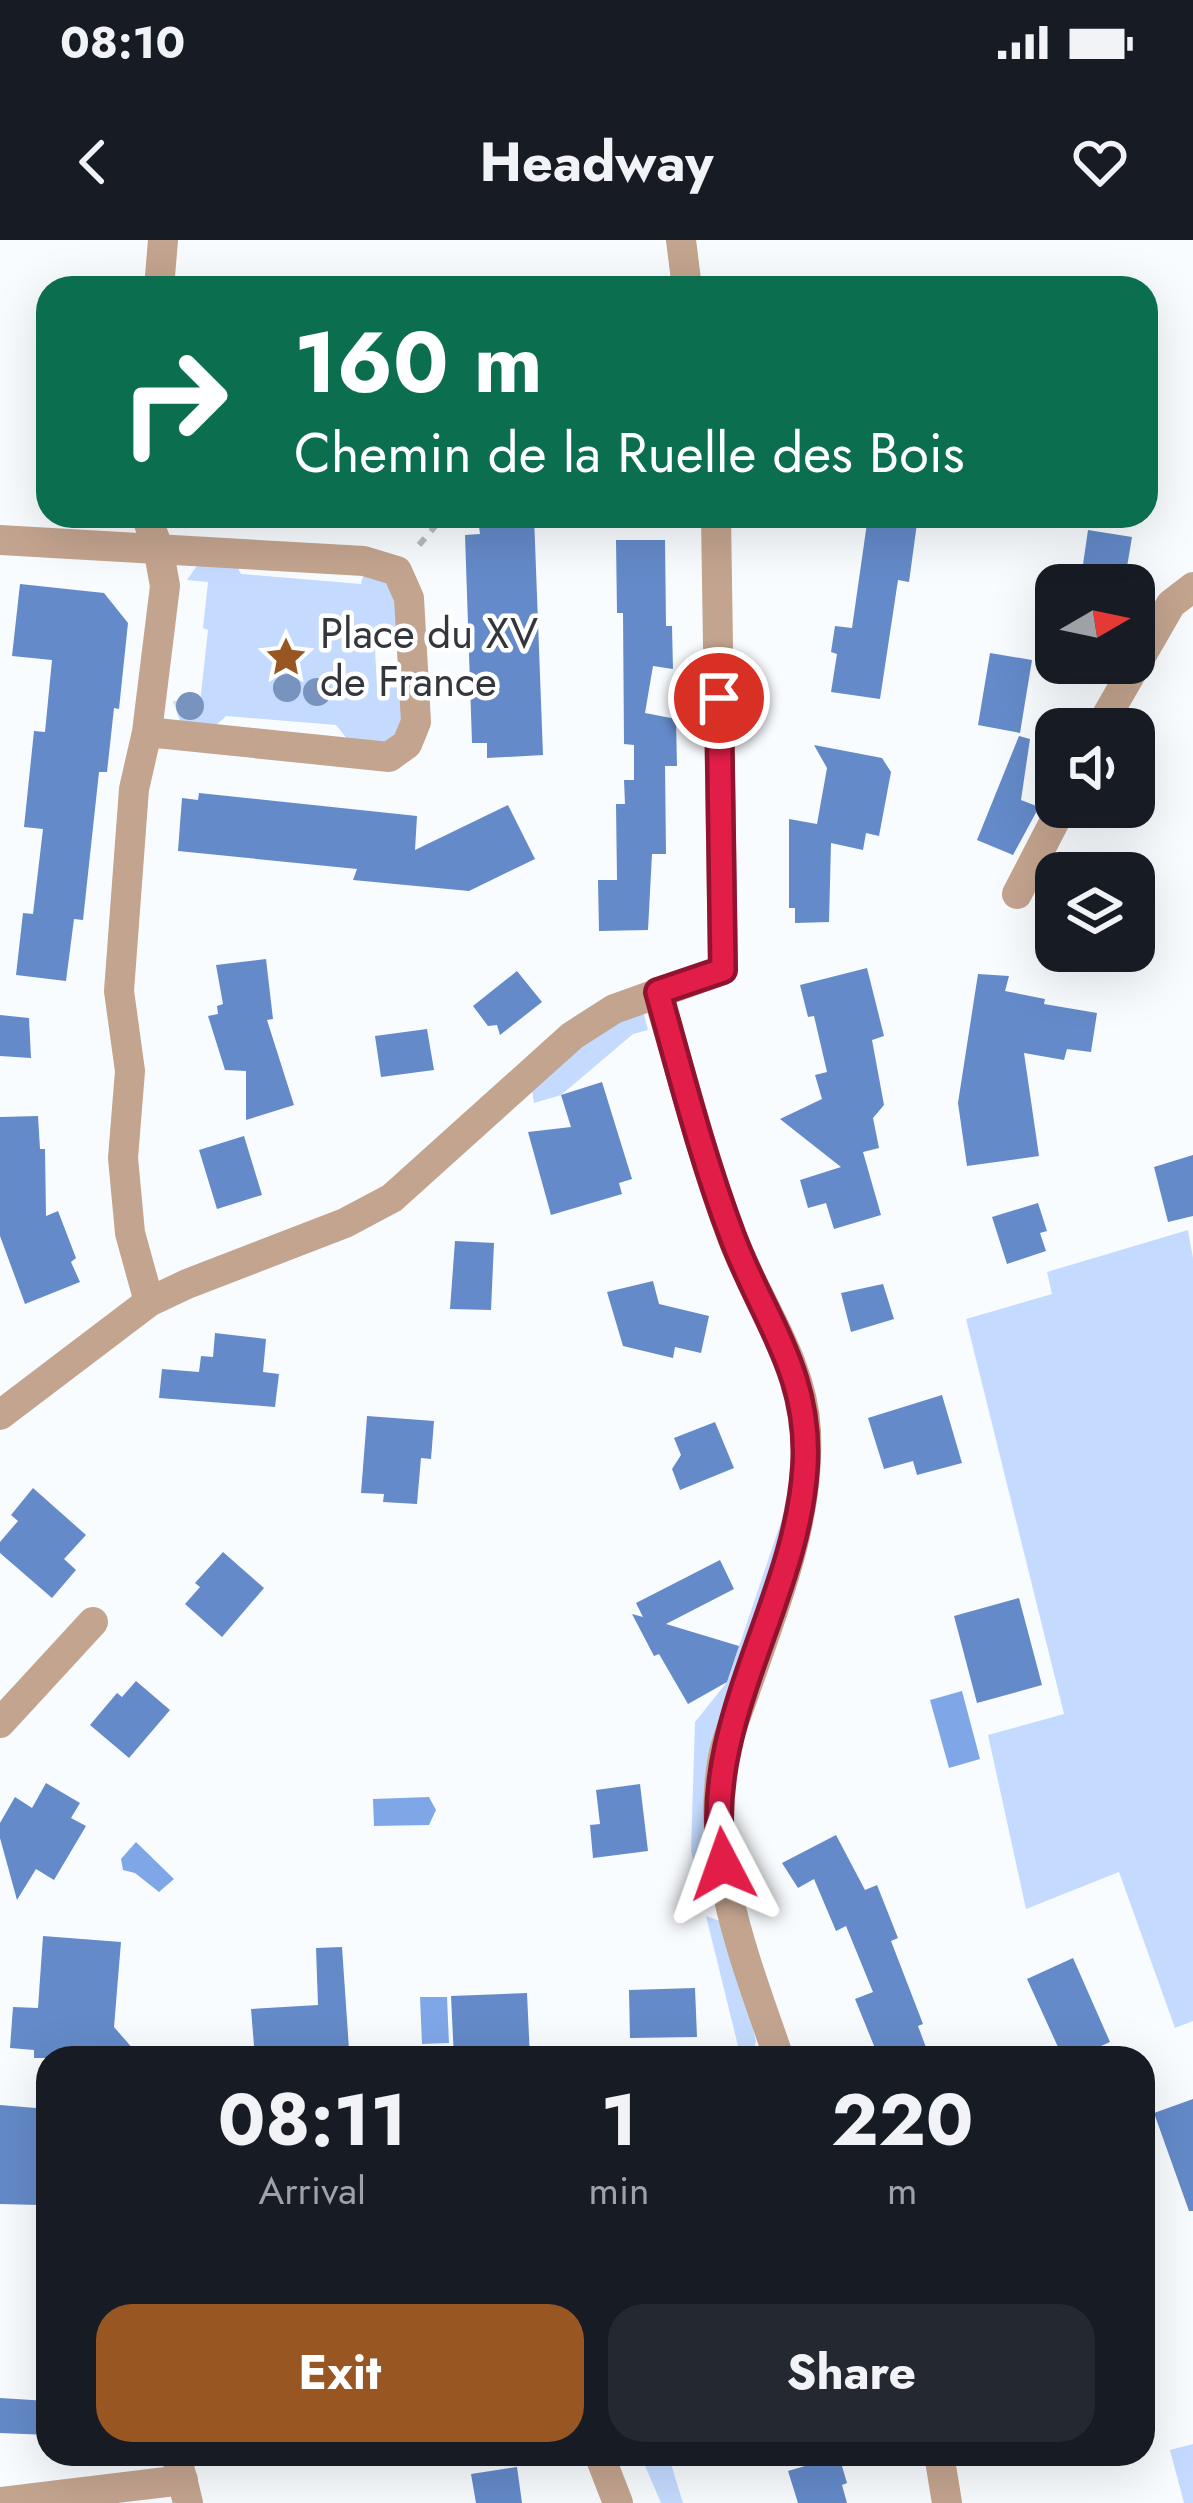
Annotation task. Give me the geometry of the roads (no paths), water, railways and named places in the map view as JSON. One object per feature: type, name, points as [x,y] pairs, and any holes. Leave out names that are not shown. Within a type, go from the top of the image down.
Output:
[{"type":"street","points":[[160,276],[163,240]]},
{"type":"street","points":[[681,240],[686,276]]},
{"type":"street","points":[[149,1302],[130,1233],[123,1158],[130,1071],[119,991],[134,789],[147,732],[165,586],[151,528]]},
{"type":"street","points":[[0,1415],[149,1302],[345,1223],[392,1198],[572,1036],[614,1010],[723,970],[716,528]]},
{"type":"street","points":[[0,540],[364,561],[397,571],[409,598],[416,722],[407,744],[389,757],[147,732]]},
{"type":"street","points":[[1112,708],[1172,604],[1193,587]]},
{"type":"street","points":[[1017,894],[1051,828]]},
{"type":"street","points":[[658,992],[732,1237],[789,1358],[806,1430],[800,1512],[783,1581],[724,1754],[719,1797],[718,1837],[730,1904],[775,2046]]},
{"type":"street","points":[[6,1703],[93,1622]]},
{"type":"street","points":[[604,2466],[618,2503]]},
{"type":"street","points":[[941,2466],[947,2503]]},
{"type":"street","points":[[0,2502],[182,2479]]},
{"type":"water","points":[[962,1691],[980,1759],[949,1768],[930,1700]]},
{"type":"water","points":[[429,1797],[436,1810],[429,1825],[374,1826],[373,1799]]},
{"type":"water","points":[[136,1842],[174,1879],[159,1892],[135,1873],[123,1870],[121,1859]]},
{"type":"water","points":[[420,1997],[447,1997],[449,2043],[422,2044]]},
{"type":"place","name":"Place du XV de France","points":[[286,657]]}]
